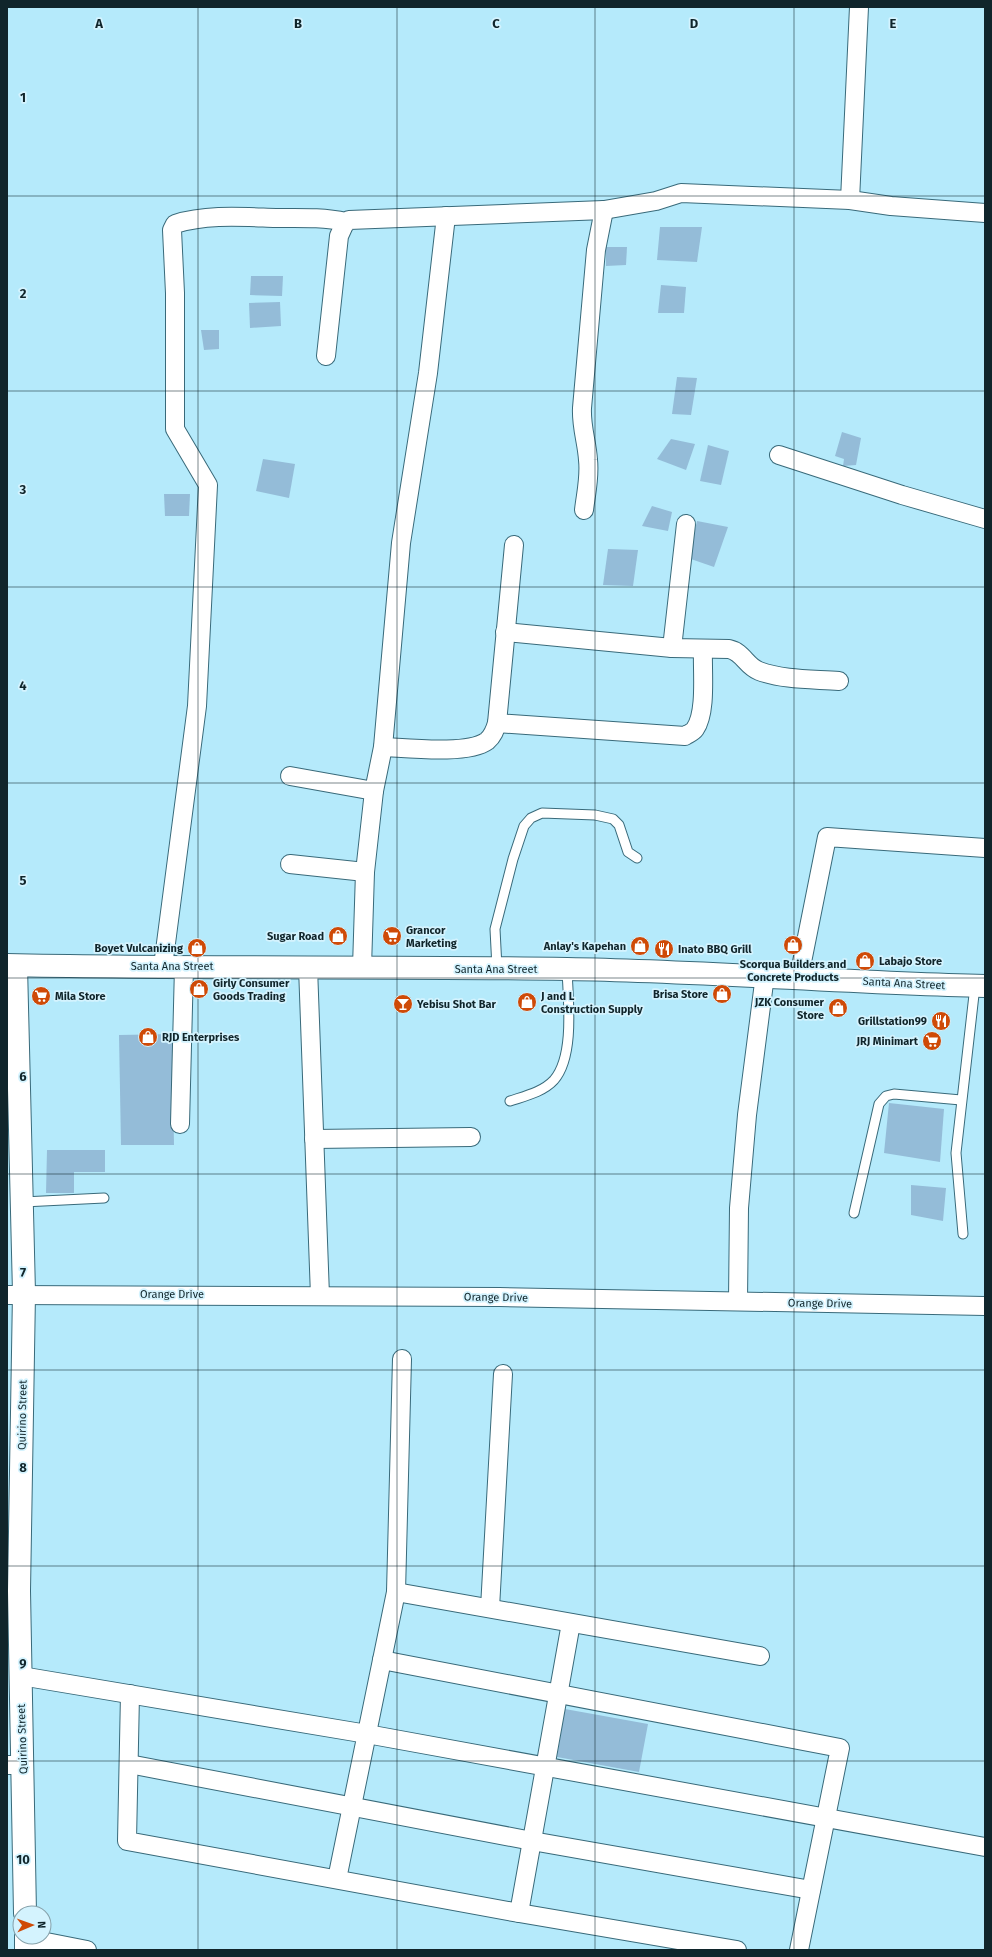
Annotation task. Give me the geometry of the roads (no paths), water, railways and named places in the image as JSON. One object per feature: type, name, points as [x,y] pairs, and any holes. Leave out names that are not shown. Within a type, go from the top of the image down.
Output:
[{"type":"street","points":[[850,200],[859,7]]},
{"type":"street","points":[[180,1124],[174,966],[197,706],[208,485],[175,429],[176,293],[172,230],[175,224],[190,220],[242,217],[328,218],[346,222],[349,220],[604,210],[656,201],[681,193],[850,200],[892,206],[985,213]]},
{"type":"street","points":[[584,510],[589,474],[588,459],[581,423],[582,408],[596,250],[604,210]]},
{"type":"street","points":[[362,967],[365,872],[374,791],[383,747],[401,543],[428,373],[446,216]]},
{"type":"street","points":[[326,356],[339,236],[346,222]]},
{"type":"street","points":[[779,455],[902,495],[985,519]]},
{"type":"street","points":[[672,648],[686,524]]},
{"type":"street","points":[[383,747],[467,749],[487,741],[494,733],[497,723],[514,545]]},
{"type":"street","points":[[505,632],[672,648],[735,650],[757,670],[772,675],[839,682]]},
{"type":"street","points":[[497,723],[685,736],[694,730],[699,722],[702,705],[703,649]]},
{"type":"street","points":[[290,776],[374,791]]},
{"type":"street","points":[[798,978],[827,837],[985,848]]},
{"type":"street","points":[[290,864],[365,872]]},
{"type":"street","name":"Santa Ana Street","points":[[12,966],[567,969],[765,975],[798,978],[980,986]]},
{"type":"street","name":"Quirino Street","points":[[12,966],[14,1139],[23,1202],[15,1294],[13,1591],[21,1676],[15,1765],[24,1905]]},
{"type":"street","points":[[308,967],[320,1296]]},
{"type":"street","points":[[738,1301],[739,1200],[747,1115],[765,975]]},
{"type":"street","points":[[314,1139],[470,1137]]},
{"type":"street","name":"Orange Drive","points":[[15,1294],[738,1301],[985,1306]]},
{"type":"street","points":[[337,1880],[396,1592],[402,1359]]},
{"type":"street","points":[[490,1608],[502,1374]]},
{"type":"street","points":[[396,1592],[760,1656]]},
{"type":"street","points":[[519,1913],[571,1623]]},
{"type":"street","points":[[382,1660],[840,1748],[799,1950]]},
{"type":"street","points":[[21,1676],[367,1734],[825,1819],[985,1847]]},
{"type":"street","points":[[130,1694],[128,1841],[519,1913],[736,1950]]},
{"type":"street","points":[[129,1764],[532,1841],[811,1890]]},
{"type":"street","points":[[49,1945],[87,1950]]},
{"type":"lane","points":[[497,969],[495,929],[513,859],[524,826],[531,818],[542,813],[595,815],[612,819],[619,825],[628,852],[637,858]]},
{"type":"lane","points":[[510,1102],[539,1091],[554,1080],[563,1063],[568,1039],[569,1020],[567,969]]},
{"type":"lane","points":[[963,1234],[956,1153],[961,1100],[980,986]]},
{"type":"lane","points":[[854,1213],[879,1104],[886,1096],[894,1094],[961,1100]]},
{"type":"lane","points":[[23,1202],[104,1198]]},
{"type":"place","name":"Sugar Road","points":[[338,936]]},
{"type":"place","name":"Grancor Marketing","points":[[392,936]]},
{"type":"place","name":"Scorqua Builders and Concrete Products","points":[[793,945]]},
{"type":"place","name":"Anlay's Kapehan","points":[[640,946]]},
{"type":"place","name":"Boyet Vulcanizing","points":[[197,948]]},
{"type":"place","name":"Inato BBQ Grill","points":[[664,949]]},
{"type":"place","name":"Labajo Store","points":[[865,961]]},
{"type":"place","name":"Girly Consumer Goods Trading","points":[[199,989]]},
{"type":"place","name":"Brisa Store","points":[[722,994]]},
{"type":"place","name":"Mila Store","points":[[41,996]]},
{"type":"place","name":"J and L Construction Supply","points":[[527,1002]]},
{"type":"place","name":"Yebisu Shot Bar","points":[[403,1004]]},
{"type":"place","name":"JZK Consumer Store","points":[[838,1008]]},
{"type":"place","name":"Grillstation99","points":[[941,1021]]},
{"type":"place","name":"RJD Enterprises","points":[[148,1037]]},
{"type":"place","name":"JRJ Minimart","points":[[932,1041]]}]
